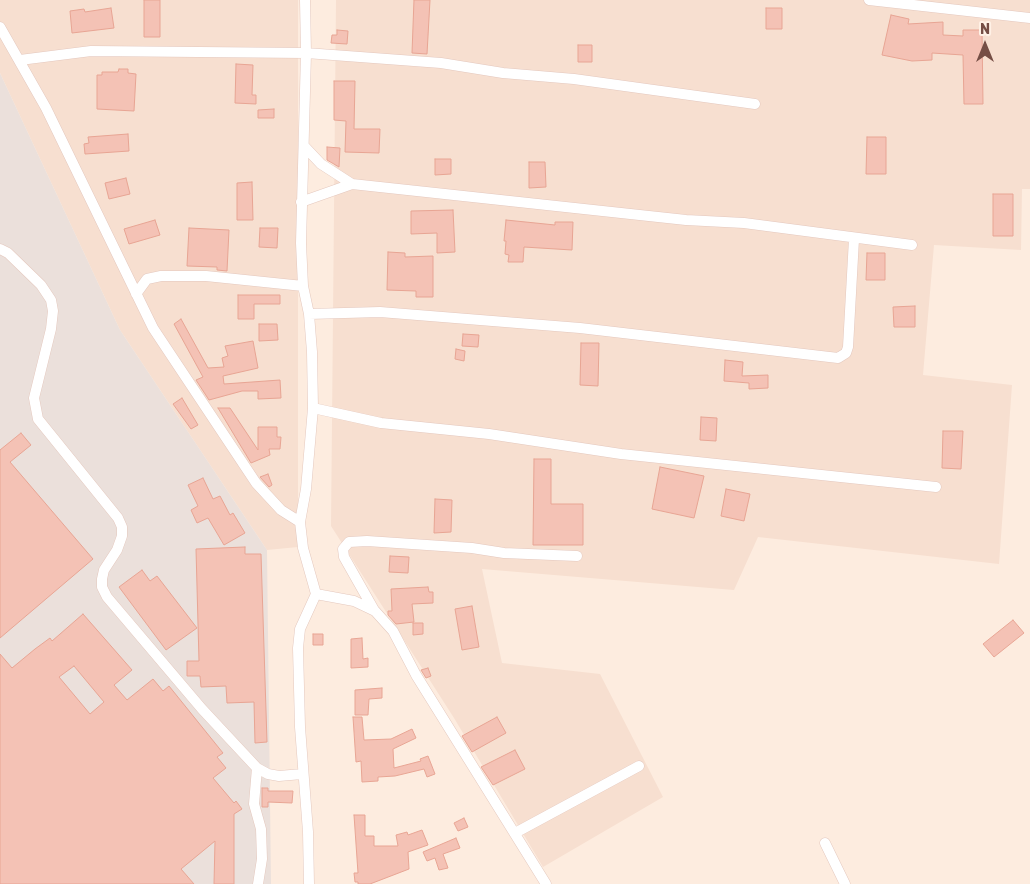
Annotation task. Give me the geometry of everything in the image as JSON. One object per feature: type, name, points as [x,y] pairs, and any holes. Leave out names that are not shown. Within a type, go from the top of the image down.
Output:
[{"type":"street","points":[[305,0],[306,53],[301,264],[303,286],[309,314],[313,408],[306,489],[300,522],[303,548],[316,594],[300,629],[298,648],[302,774],[308,832],[309,884]]},
{"type":"street","points":[[869,0],[1030,18]]},
{"type":"street","points":[[0,27],[46,108],[153,328],[256,483],[281,510],[300,522]]},
{"type":"street","points":[[20,60],[92,51],[306,53],[441,63],[503,73],[574,79],[754,104]]},
{"type":"street","points":[[304,146],[321,164],[352,184]]},
{"type":"street","points":[[301,202],[352,184],[686,220],[744,223],[854,239],[912,245]]},
{"type":"street","points":[[309,314],[380,312],[580,328],[838,358],[846,353],[848,347],[854,239]]},
{"type":"street","points":[[0,249],[8,253],[41,285],[51,300],[53,311],[51,329],[34,398],[38,419],[118,518],[122,527],[122,536],[117,550],[104,570],[102,578],[102,587],[107,597],[202,709],[257,768],[268,774],[279,776],[302,774]]},
{"type":"street","points":[[136,294],[148,279],[161,276],[206,276],[303,286]]},
{"type":"street","points":[[313,408],[381,423],[488,434],[621,454],[936,488]]},
{"type":"street","points":[[546,884],[416,675],[393,631],[375,611],[344,557],[343,549],[349,542],[367,541],[472,548],[504,553],[577,556]]},
{"type":"street","points":[[316,594],[354,601],[375,611]]},
{"type":"street","points":[[514,833],[639,766]]},
{"type":"street","points":[[257,768],[254,804],[261,829],[262,859],[258,884]]},
{"type":"street","points":[[825,843],[844,884]]},
{"type":"shaded area","points":[[0,0],[298,0],[298,547],[267,550],[120,330],[0,73]]},
{"type":"shaded area","points":[[336,0],[1030,0],[1030,189],[1022,189],[1021,250],[934,245],[923,375],[1012,385],[999,564],[758,537],[734,590],[482,569],[502,663],[600,674],[663,797],[543,867],[454,718],[331,526]]},
{"type":"shaded area","points":[[0,73],[120,330],[267,550],[271,884],[0,884]]},
{"type":"building","points":[[144,0],[160,0],[160,37],[144,37]]},
{"type":"building","points":[[414,0],[430,0],[427,54],[412,53]]},
{"type":"building","points":[[111,8],[114,28],[72,33],[70,11],[84,9],[85,12]]},
{"type":"building","points":[[766,8],[782,8],[782,29],[766,29]]},
{"type":"building","points":[[891,15],[909,19],[908,24],[943,22],[943,35],[963,36],[963,30],[982,30],[983,104],[964,104],[963,55],[932,53],[932,60],[912,61],[882,55]]},
{"type":"building","points":[[337,30],[348,31],[347,44],[331,43],[332,35],[337,35]]},
{"type":"building","points":[[578,45],[592,45],[592,62],[578,62]]},
{"type":"building","points":[[236,64],[253,65],[252,95],[256,95],[256,104],[235,103]]},
{"type":"building","points":[[119,69],[128,69],[128,73],[136,74],[134,111],[97,109],[97,75],[102,75],[102,72],[118,72]]},
{"type":"building","points":[[334,81],[355,81],[354,129],[380,129],[379,153],[345,152],[346,121],[334,120]]},
{"type":"building","points":[[274,109],[274,118],[258,118],[258,110]]},
{"type":"building","points":[[128,134],[129,151],[85,154],[84,144],[89,143],[88,137]]},
{"type":"building","points":[[867,137],[886,137],[886,174],[866,174]]},
{"type":"building","points":[[327,147],[340,148],[339,167],[327,160]]},
{"type":"building","points":[[435,159],[451,159],[451,174],[435,175]]},
{"type":"building","points":[[529,162],[545,162],[546,187],[529,188]]},
{"type":"building","points":[[126,178],[130,194],[109,199],[105,183]]},
{"type":"building","points":[[252,182],[253,220],[237,220],[237,183]]},
{"type":"building","points":[[993,194],[1013,194],[1013,236],[993,236]]},
{"type":"building","points":[[453,210],[455,252],[437,253],[437,233],[411,234],[411,211]]},
{"type":"building","points":[[155,220],[160,235],[129,244],[124,229]]},
{"type":"building","points":[[506,220],[555,225],[555,222],[573,222],[572,250],[524,247],[523,262],[508,262],[509,255],[505,254],[506,241],[504,241]]},
{"type":"building","points":[[189,228],[229,230],[227,271],[217,270],[217,267],[187,266]]},
{"type":"building","points":[[260,228],[278,228],[277,248],[259,247]]},
{"type":"building","points":[[388,252],[405,253],[405,257],[433,256],[433,297],[416,297],[416,291],[387,290]]},
{"type":"building","points":[[867,253],[885,253],[885,280],[866,280]]},
{"type":"building","points":[[238,295],[280,295],[280,304],[254,304],[254,319],[238,319]]},
{"type":"building","points":[[915,306],[915,327],[894,327],[893,307]]},
{"type":"building","points":[[181,319],[208,368],[224,367],[222,358],[228,356],[225,346],[253,341],[258,368],[223,376],[224,384],[280,380],[281,398],[258,399],[258,391],[242,391],[209,400],[196,380],[203,377],[174,324]]},
{"type":"building","points":[[259,324],[277,324],[278,340],[259,341]]},
{"type":"building","points":[[463,334],[479,335],[478,347],[462,346]]},
{"type":"building","points":[[581,343],[599,343],[598,386],[580,385]]},
{"type":"building","points":[[456,349],[465,351],[464,361],[455,359]]},
{"type":"building","points":[[725,360],[743,362],[742,376],[768,375],[768,388],[749,389],[749,383],[724,381]]},
{"type":"building","points":[[182,398],[198,425],[191,429],[173,404]]},
{"type":"building","points":[[218,408],[230,408],[258,450],[258,427],[277,427],[277,437],[281,437],[280,449],[269,449],[270,455],[251,463]]},
{"type":"building","points":[[701,417],[717,418],[716,441],[700,440]]},
{"type":"building","points":[[943,431],[963,431],[961,469],[942,468]]},
{"type":"building","points":[[21,433],[31,445],[10,462],[93,559],[0,638],[0,450]]},
{"type":"building","points":[[534,459],[551,459],[551,504],[583,504],[583,545],[533,545]]},
{"type":"building","points":[[660,467],[704,476],[694,518],[652,509]]},
{"type":"building","points":[[268,474],[272,485],[269,487],[260,477]]},
{"type":"building","points":[[203,478],[213,499],[220,496],[230,515],[233,513],[245,533],[224,545],[208,518],[197,523],[191,510],[198,506],[188,485]]},
{"type":"building","points":[[726,489],[750,494],[744,521],[721,516]]},
{"type":"building","points":[[435,499],[452,500],[451,532],[434,533]]},
{"type":"building","points":[[245,547],[245,554],[261,554],[267,742],[255,743],[254,702],[227,703],[226,686],[201,687],[200,676],[187,676],[187,661],[199,661],[196,549]]},
{"type":"building","points":[[390,556],[409,557],[408,573],[389,572]]},
{"type":"building","points":[[142,570],[150,581],[157,576],[197,628],[166,650],[119,587]]},
{"type":"building","points":[[428,587],[429,592],[433,592],[433,603],[412,604],[414,622],[396,624],[388,615],[388,611],[392,611],[391,589]]},
{"type":"building","points":[[472,606],[479,647],[462,650],[455,609]]},
{"type":"building","points":[[83,614],[132,670],[114,685],[127,700],[153,679],[163,691],[169,686],[223,753],[217,757],[226,768],[213,778],[234,803],[236,801],[242,809],[234,814],[234,884],[214,884],[215,841],[181,869],[194,884],[0,884],[0,654],[12,668],[50,638],[52,641]],"holes":[[[74,666],[104,702],[90,714],[59,677]]]},
{"type":"building","points":[[1013,620],[1024,633],[994,657],[983,644]]},
{"type":"building","points":[[413,623],[423,623],[423,634],[413,635]]},
{"type":"building","points":[[313,634],[323,634],[323,645],[313,645]]},
{"type":"building","points":[[362,638],[363,659],[368,658],[368,667],[351,668],[351,639]]},
{"type":"building","points":[[428,668],[431,676],[426,678],[421,670]]},
{"type":"building","points":[[382,688],[382,698],[369,699],[368,715],[355,715],[355,690]]},
{"type":"building","points":[[353,717],[362,717],[364,740],[391,739],[412,729],[416,738],[393,749],[394,768],[421,761],[420,759],[428,756],[435,774],[427,777],[424,769],[395,776],[378,777],[378,781],[362,782],[361,761],[356,762]]},
{"type":"building","points":[[497,717],[506,733],[472,752],[462,736]]},
{"type":"building","points":[[515,750],[525,769],[493,785],[481,767]]},
{"type":"building","points":[[262,788],[268,788],[268,791],[293,791],[292,803],[268,802],[268,807],[262,807]]},
{"type":"building","points":[[354,815],[365,815],[365,836],[374,836],[374,846],[398,846],[396,835],[407,832],[408,835],[422,830],[428,845],[408,852],[409,869],[370,884],[358,884],[358,882],[355,882],[354,873],[358,873]]},
{"type":"building","points":[[464,818],[468,827],[458,831],[454,823]]},
{"type":"building","points":[[456,838],[460,848],[443,854],[448,868],[439,870],[435,858],[427,861],[423,852]]}]
